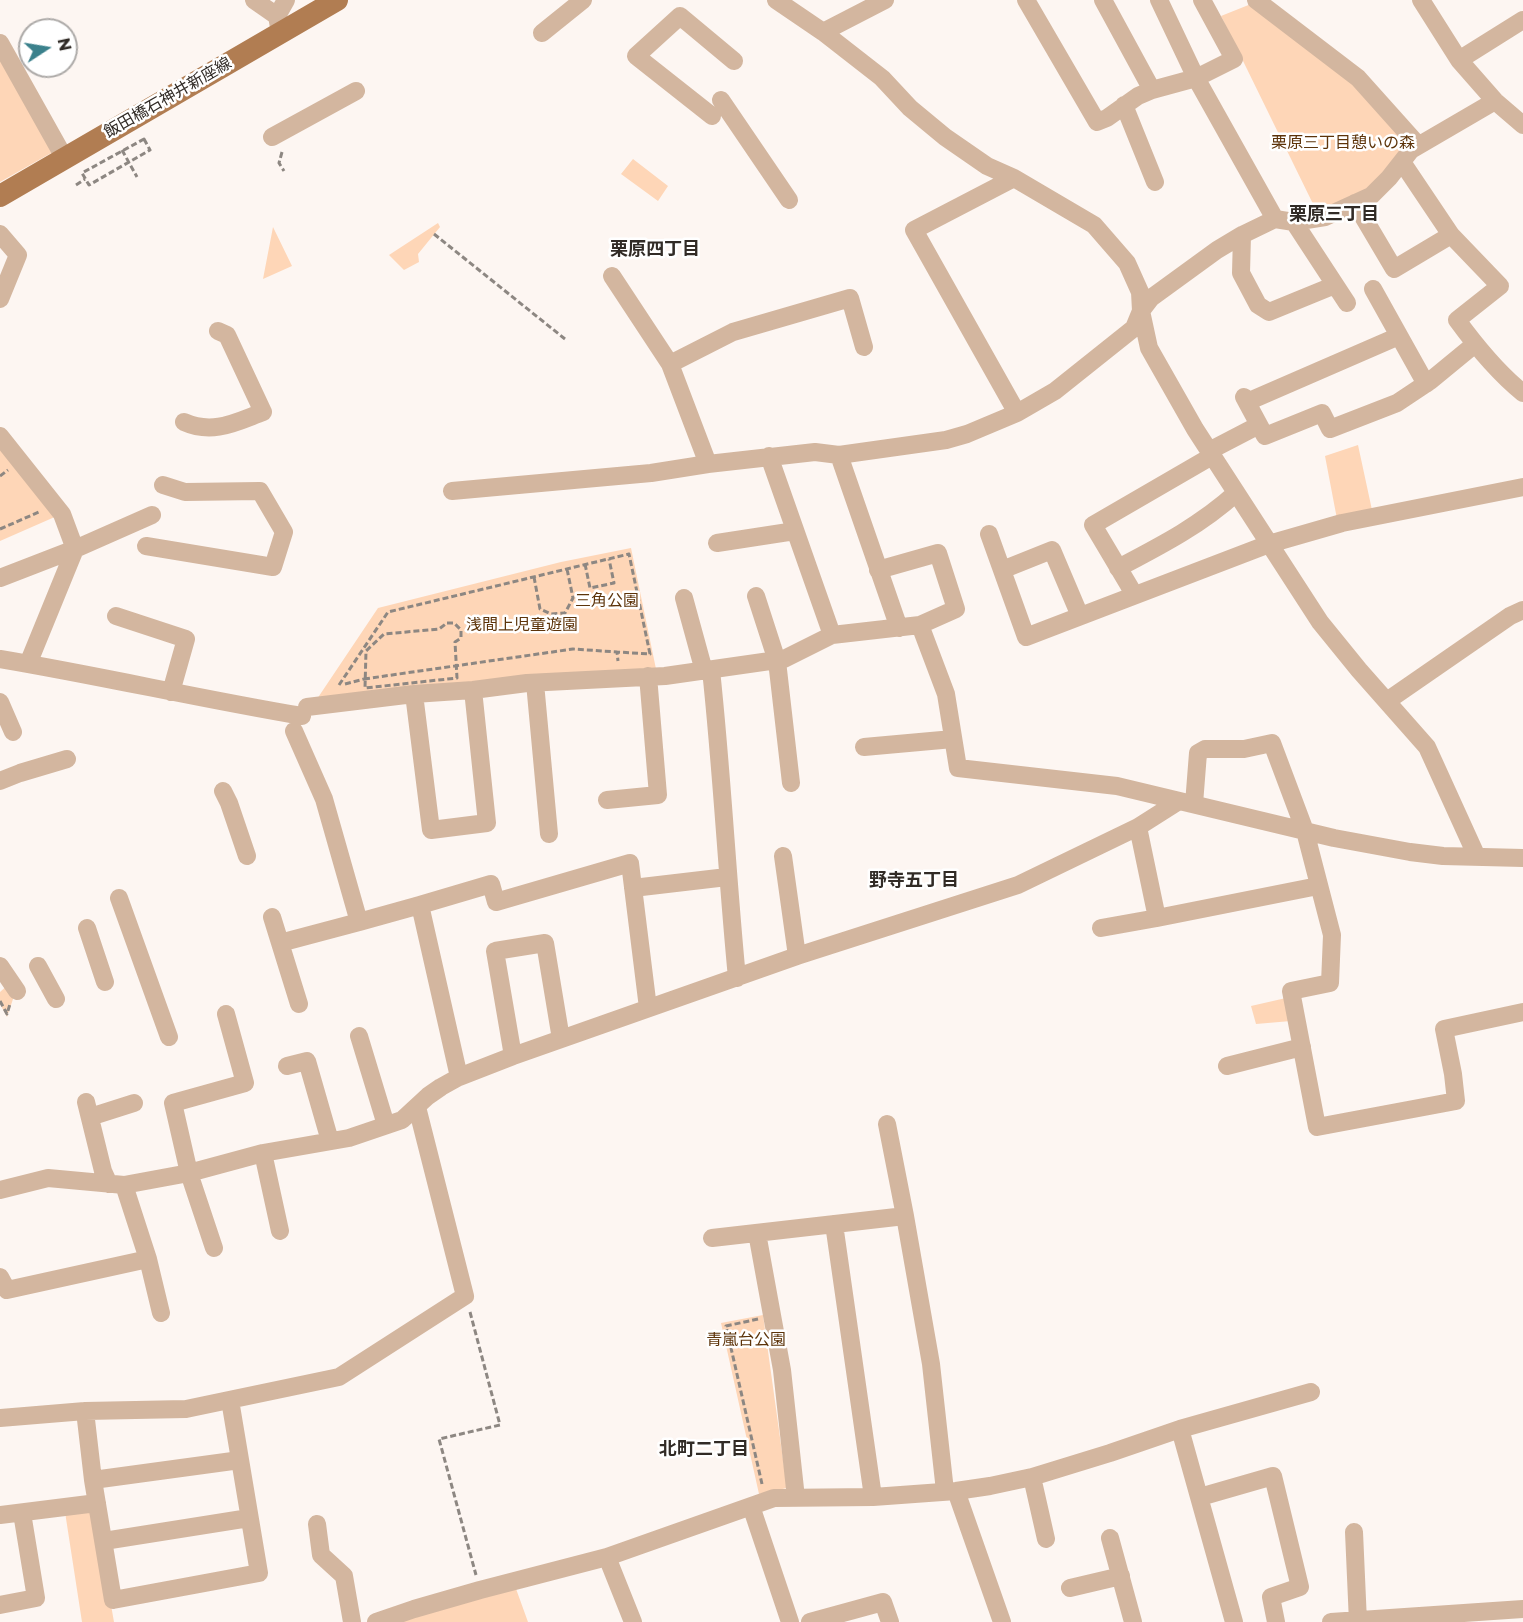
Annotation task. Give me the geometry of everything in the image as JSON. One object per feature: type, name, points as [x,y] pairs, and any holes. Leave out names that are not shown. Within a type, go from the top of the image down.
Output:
[{"type":"main road","name":"飯田橋石神井新座線","points":[[0,196],[65,159],[281,16],[337,0]]},
{"type":"street","points":[[254,0],[281,16]]},
{"type":"street","points":[[542,33],[583,0]]},
{"type":"street","points":[[776,0],[823,32],[882,78],[910,108],[987,166],[1014,178],[1094,225],[1127,263],[1140,292],[1149,348],[1210,454],[1320,622],[1427,747],[1477,857]]},
{"type":"street","points":[[823,32],[885,0]]},
{"type":"street","points":[[1026,0],[1097,122],[1152,90],[1196,78],[1234,59],[1202,0]]},
{"type":"street","points":[[1103,0],[1152,90]]},
{"type":"street","points":[[1159,0],[1196,78],[1275,219]]},
{"type":"street","points":[[1256,0],[1358,78],[1418,145]]},
{"type":"street","points":[[1421,0],[1459,60],[1495,101],[1520,118]]},
{"type":"street","points":[[734,61],[680,16],[636,56],[717,108],[789,200]]},
{"type":"street","points":[[1459,60],[1523,20]]},
{"type":"street","points":[[0,43],[65,159]]},
{"type":"street","points":[[278,141],[356,91]]},
{"type":"street","points":[[452,491],[651,473],[769,456],[815,452],[839,455],[946,440],[967,434],[1017,413],[1055,391],[1134,328],[1151,298],[1218,250],[1275,219],[1294,222],[1325,217],[1371,196],[1411,150],[1495,101]]},
{"type":"street","points":[[1124,105],[1155,182]]},
{"type":"street","points":[[1402,162],[1451,235],[1500,286],[1456,320],[1475,344],[1523,393]]},
{"type":"street","points":[[1014,178],[914,230],[1017,413]]},
{"type":"street","points":[[1355,203],[1394,268],[1451,235]]},
{"type":"street","points":[[1294,222],[1347,303]]},
{"type":"street","points":[[0,234],[18,255],[0,299]]},
{"type":"street","points":[[1242,235],[1241,273],[1258,305],[1269,312],[1335,285]]},
{"type":"street","points":[[612,276],[670,364],[708,464]]},
{"type":"street","points":[[1373,289],[1426,384]]},
{"type":"street","points":[[670,364],[734,332],[850,298],[864,347]]},
{"type":"street","points":[[184,422],[206,429],[228,425],[263,412],[227,335],[218,331]]},
{"type":"street","points":[[1399,336],[1245,399],[1265,436],[1322,413],[1330,429],[1398,403],[1426,384],[1475,344]]},
{"type":"street","points":[[1134,594],[1093,525],[1259,425]]},
{"type":"street","points":[[0,436],[62,514],[75,549],[27,664]]},
{"type":"street","points":[[839,455],[899,628]]},
{"type":"street","points":[[769,456],[832,635]]},
{"type":"street","points":[[146,546],[273,567],[284,531],[260,491],[185,492],[163,485]]},
{"type":"street","points":[[989,534],[1026,637],[1269,544],[1342,523],[1523,487]]},
{"type":"street","points":[[1118,568],[1184,532],[1217,510],[1236,493]]},
{"type":"street","points":[[0,578],[75,549],[152,515]]},
{"type":"street","points":[[717,543],[795,531]]},
{"type":"street","points":[[1002,570],[1052,550],[1080,616]]},
{"type":"street","points":[[0,659],[301,718],[339,702],[535,683],[665,676],[784,660],[832,635],[920,625],[956,609],[938,553],[878,570]]},
{"type":"street","points":[[756,596],[777,660],[791,783]]},
{"type":"street","points":[[684,598],[708,670],[717,722],[727,877],[737,978]]},
{"type":"street","points":[[1387,701],[1510,616],[1523,610]]},
{"type":"street","points":[[116,616],[186,639],[171,692]]},
{"type":"street","points":[[920,625],[946,694],[958,768],[1117,786],[1305,831],[1410,852],[1443,856],[1523,858]]},
{"type":"street","points":[[607,800],[658,795],[648,676]]},
{"type":"street","points":[[535,683],[549,834]]},
{"type":"street","points":[[414,694],[431,830],[486,823],[473,690]]},
{"type":"street","points":[[0,702],[13,732]]},
{"type":"street","points":[[301,718],[359,921]]},
{"type":"street","points":[[864,747],[953,739]]},
{"type":"street","points":[[0,1190],[48,1179],[116,1185],[189,1173],[264,1153],[349,1138],[402,1120],[428,1096],[459,1077],[513,1056],[797,956],[1018,885],[1186,802],[1198,753],[1205,749],[1244,749],[1272,743],[1305,831],[1332,935],[1329,983],[1291,992],[1317,1127],[1456,1101],[1454,1074],[1444,1029],[1523,1012]]},
{"type":"street","points":[[0,781],[67,759]]},
{"type":"street","points":[[223,790],[248,856]]},
{"type":"street","points":[[1138,827],[1156,918]]},
{"type":"street","points":[[783,856],[797,956]]},
{"type":"street","points":[[280,943],[491,885],[496,902],[630,863],[648,1008]]},
{"type":"street","points":[[633,888],[727,877]]},
{"type":"street","points":[[1101,928],[1318,886]]},
{"type":"street","points":[[118,898],[169,1036]]},
{"type":"street","points":[[420,905],[459,1077]]},
{"type":"street","points":[[272,917],[299,1004]]},
{"type":"street","points":[[87,928],[105,982]]},
{"type":"street","points":[[513,1056],[495,951],[545,943],[561,1039]]},
{"type":"street","points":[[0,966],[14,996]]},
{"type":"street","points":[[38,966],[56,999]]},
{"type":"street","points":[[214,1248],[189,1173],[173,1103],[245,1083],[226,1014]]},
{"type":"street","points":[[359,1036],[386,1125]]},
{"type":"street","points":[[1227,1066],[1302,1047]]},
{"type":"street","points":[[287,1066],[307,1061],[330,1141]]},
{"type":"street","points":[[134,1103],[88,1110],[102,1171],[116,1185],[148,1259],[161,1313]]},
{"type":"street","points":[[0,1418],[85,1411],[186,1409],[339,1377],[465,1296],[417,1107]]},
{"type":"street","points":[[887,1124],[931,1364],[951,1491],[1002,1622]]},
{"type":"street","points":[[264,1153],[280,1231]]},
{"type":"street","points":[[712,1238],[905,1216]]},
{"type":"street","points":[[834,1224],[873,1497]]},
{"type":"street","points":[[757,1233],[782,1370],[796,1498]]},
{"type":"street","points":[[0,1277],[7,1290],[148,1259]]},
{"type":"street","points":[[376,1622],[480,1590],[607,1557],[774,1498],[873,1497],[951,1491],[1032,1477],[1180,1429],[1311,1392]]},
{"type":"street","points":[[85,1411],[93,1480],[113,1600],[259,1573],[230,1400]]},
{"type":"street","points":[[1180,1429],[1234,1622]]},
{"type":"street","points":[[93,1480],[240,1460]]},
{"type":"street","points":[[1200,1497],[1273,1476],[1300,1587],[1271,1597],[1276,1622]]},
{"type":"street","points":[[1032,1477],[1046,1539]]},
{"type":"street","points":[[0,1515],[97,1503]]},
{"type":"street","points":[[752,1506],[790,1622]]},
{"type":"street","points":[[0,1605],[36,1598],[22,1513]]},
{"type":"street","points":[[104,1541],[249,1518]]},
{"type":"street","points":[[1354,1532],[1358,1621]]},
{"type":"street","points":[[314,1533],[321,1555],[344,1576],[352,1622]]},
{"type":"street","points":[[1110,1538],[1133,1622]]},
{"type":"street","points":[[607,1557],[633,1622]]},
{"type":"street","points":[[1070,1588],[1121,1576]]},
{"type":"street","points":[[810,1622],[883,1602],[890,1622]]},
{"type":"street","points":[[1331,1622],[1425,1619],[1523,1609]]},
{"type":"path","points":[[144,139],[150,150],[89,185],[85,179],[82,174],[144,139]]},
{"type":"path","points":[[278,141],[279,163],[284,171]]},
{"type":"path","points":[[122,150],[136,177]]},
{"type":"path","points":[[76,184],[85,179]]},
{"type":"path","points":[[434,234],[565,339]]},
{"type":"path","points":[[0,476],[9,469],[16,477]]},
{"type":"path","points":[[0,529],[44,510]]},
{"type":"path","points":[[628,554],[650,654],[573,649],[365,679],[339,685],[388,612],[585,564],[628,554]]},
{"type":"path","points":[[585,564],[590,588],[614,583],[609,559]]},
{"type":"path","points":[[534,577],[540,609],[550,614],[565,613],[573,598],[567,569]]},
{"type":"path","points":[[447,623],[454,623],[460,630],[461,638],[455,642],[456,666],[457,678],[365,688],[366,651],[384,634],[439,629],[447,623]]},
{"type":"path","points":[[617,652],[621,678]]},
{"type":"path","points":[[339,702],[365,679]]},
{"type":"path","points":[[0,1001],[7,1014],[14,996]]},
{"type":"path","points":[[465,1296],[500,1425],[439,1439],[480,1590]]},
{"type":"path","points":[[759,1319],[726,1326],[763,1488],[772,1487],[774,1498]]},
{"type":"green space","name":"栗原三丁目憩いの森","points":[[1251,4],[1356,80],[1414,145],[1369,189],[1325,209],[1316,210],[1221,16]]},
{"type":"green space","points":[[0,49],[53,152],[0,182]]},
{"type":"green space","points":[[633,159],[668,186],[658,201],[621,174]]},
{"type":"green space","points":[[438,223],[440,227],[418,254],[419,262],[404,270],[389,255]]},
{"type":"green space","points":[[273,227],[292,266],[263,279]]},
{"type":"green space","points":[[0,444],[57,516],[0,541]]},
{"type":"green space","points":[[1358,445],[1372,510],[1337,519],[1325,456]]},
{"type":"green space","name":"浅間上児童遊園","points":[[631,548],[656,669],[317,699],[378,608],[561,562]]},
{"type":"green space","points":[[9,984],[15,993],[7,1017],[0,1004],[0,992]]},
{"type":"green space","points":[[1286,998],[1291,1021],[1256,1024],[1251,1006]]},
{"type":"green space","name":"青嵐台公園","points":[[763,1315],[787,1488],[759,1494],[721,1323]]},
{"type":"green space","points":[[94,1509],[114,1622],[82,1622],[65,1512]]},
{"type":"green space","points":[[515,1586],[528,1622],[394,1622]]},
{"type":"district","name":"栗原三丁目","points":[[1334,215]]},
{"type":"district","name":"栗原四丁目","points":[[655,250]]},
{"type":"district","name":"野寺五丁目","points":[[914,881]]},
{"type":"district","name":"北町二丁目","points":[[704,1450]]},
{"type":"park label","name":"三角公園","points":[[607,601]]}]
